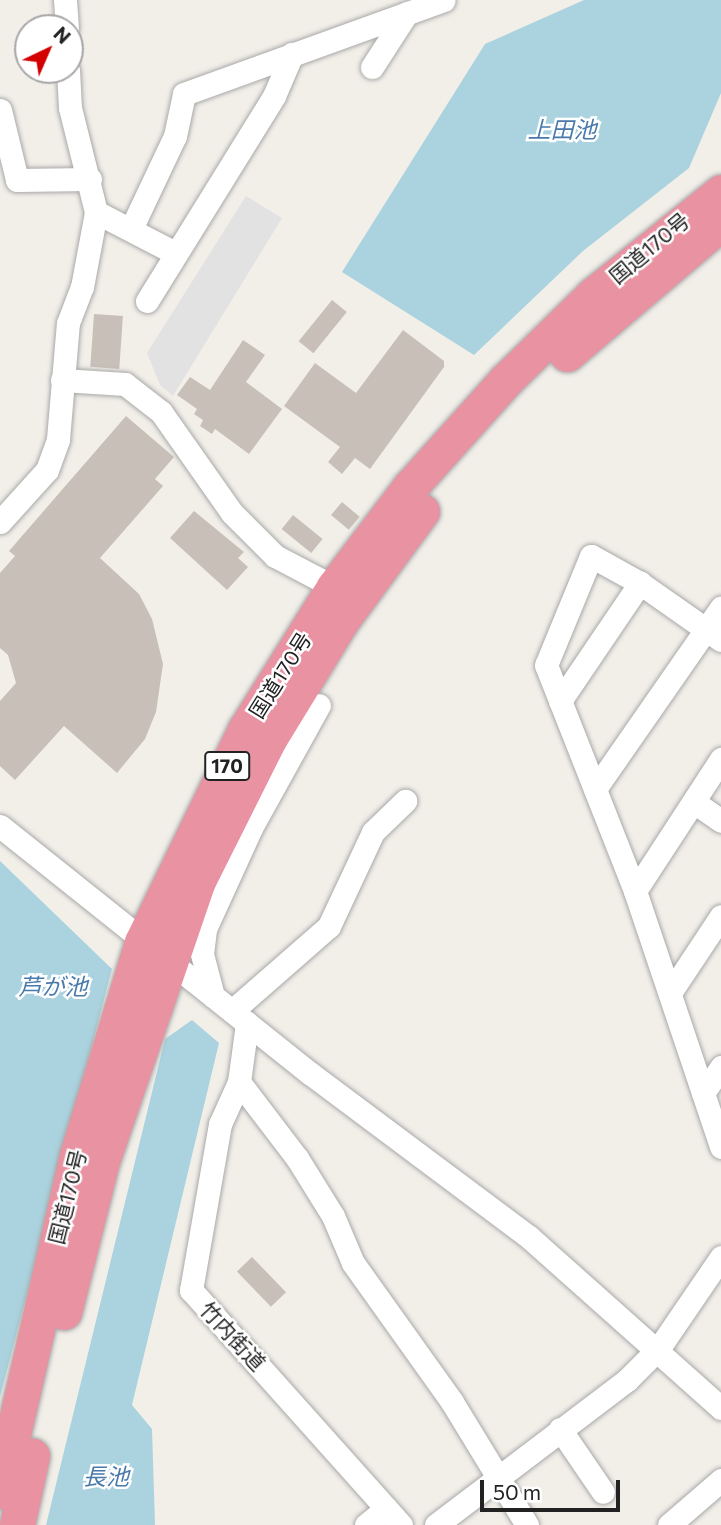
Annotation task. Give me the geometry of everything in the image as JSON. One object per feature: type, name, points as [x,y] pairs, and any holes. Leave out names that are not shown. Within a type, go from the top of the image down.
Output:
[{"type":"highway","name":"国道170号","points":[[17,1525],[52,1360],[155,952],[245,730],[334,587],[410,487],[506,380],[593,295],[714,212]]},
{"type":"highway","name":"国道170号","points":[[0,1491],[77,1154],[133,983],[197,883],[268,741],[342,620],[420,513],[522,397],[714,212]]},
{"type":"street","points":[[131,229],[175,136],[184,93],[444,0]]},
{"type":"street","points":[[372,67],[407,13]]},
{"type":"street","points":[[147,301],[274,96],[292,54]]},
{"type":"street","points":[[0,522],[47,470],[58,439],[68,323],[82,287],[96,212],[70,108],[69,84]]},
{"type":"street","points":[[0,110],[17,180],[90,180]]},
{"type":"street","points":[[96,212],[175,253]]},
{"type":"street","points":[[62,380],[125,384],[158,397],[161,412],[232,513],[275,556],[334,587]]},
{"type":"street","points":[[714,634],[640,583],[591,556],[546,665],[635,891],[721,1147]]},
{"type":"street","points":[[560,701],[640,583]]},
{"type":"street","points":[[595,789],[714,634],[721,608]]},
{"type":"street","points":[[213,996],[202,954],[205,929],[252,826],[319,705]]},
{"type":"street","points":[[635,891],[721,759]]},
{"type":"street","points":[[240,1017],[329,926],[373,832],[405,801]]},
{"type":"street","points":[[694,802],[721,821]]},
{"type":"street","points":[[0,826],[155,952],[530,1237],[659,1348],[721,1408]]},
{"type":"street","points":[[670,993],[721,916]]},
{"type":"street","name":"竹内街道","points":[[240,1017],[239,1082],[220,1124],[191,1290],[349,1462],[393,1517]]},
{"type":"street","points":[[703,1093],[721,1066]]},
{"type":"street","points":[[239,1082],[297,1158],[333,1216],[353,1263],[452,1402],[527,1525]]},
{"type":"street","points":[[436,1525],[496,1476],[627,1380],[659,1348],[721,1257]]},
{"type":"street","points":[[560,1429],[603,1492]]},
{"type":"street","points":[[669,1525],[721,1480]]},
{"type":"street","points":[[366,1525],[393,1517]]},
{"type":"shaded area","points":[[246,196],[282,218],[173,396],[160,385],[147,353]]},
{"type":"water","name":"上田池","points":[[584,0],[721,0],[721,93],[689,168],[583,251],[474,355],[342,272],[485,44]]},
{"type":"water","name":"芦が池","points":[[0,861],[112,969],[0,1397]]},
{"type":"water","name":"長池","points":[[192,1020],[219,1043],[132,1405],[152,1429],[155,1525],[46,1525],[165,1039]]},
{"type":"building","points":[[332,300],[347,312],[313,353],[299,341]]},
{"type":"building","points":[[94,314],[123,316],[119,369],[90,367]]},
{"type":"building","points":[[403,330],[444,361],[444,367],[370,469],[355,458],[342,474],[328,462],[340,447],[284,406],[315,363],[356,393]]},
{"type":"building","points":[[243,340],[265,355],[246,382],[282,409],[249,454],[215,429],[212,434],[200,426],[203,420],[194,414],[197,409],[177,395],[190,377],[210,390]]},
{"type":"building","points":[[126,416],[174,457],[155,479],[163,486],[100,558],[139,594],[152,619],[163,664],[156,712],[145,739],[117,773],[64,726],[15,780],[0,766],[0,701],[16,683],[8,655],[0,648],[0,573],[15,556],[9,551]]},
{"type":"building","points":[[342,502],[360,517],[349,530],[331,515]]},
{"type":"building","points":[[194,511],[244,552],[238,558],[248,567],[227,590],[170,538]]},
{"type":"building","points":[[293,515],[323,539],[311,553],[282,529]]},
{"type":"building","points":[[252,1257],[286,1292],[271,1307],[237,1272]]}]
